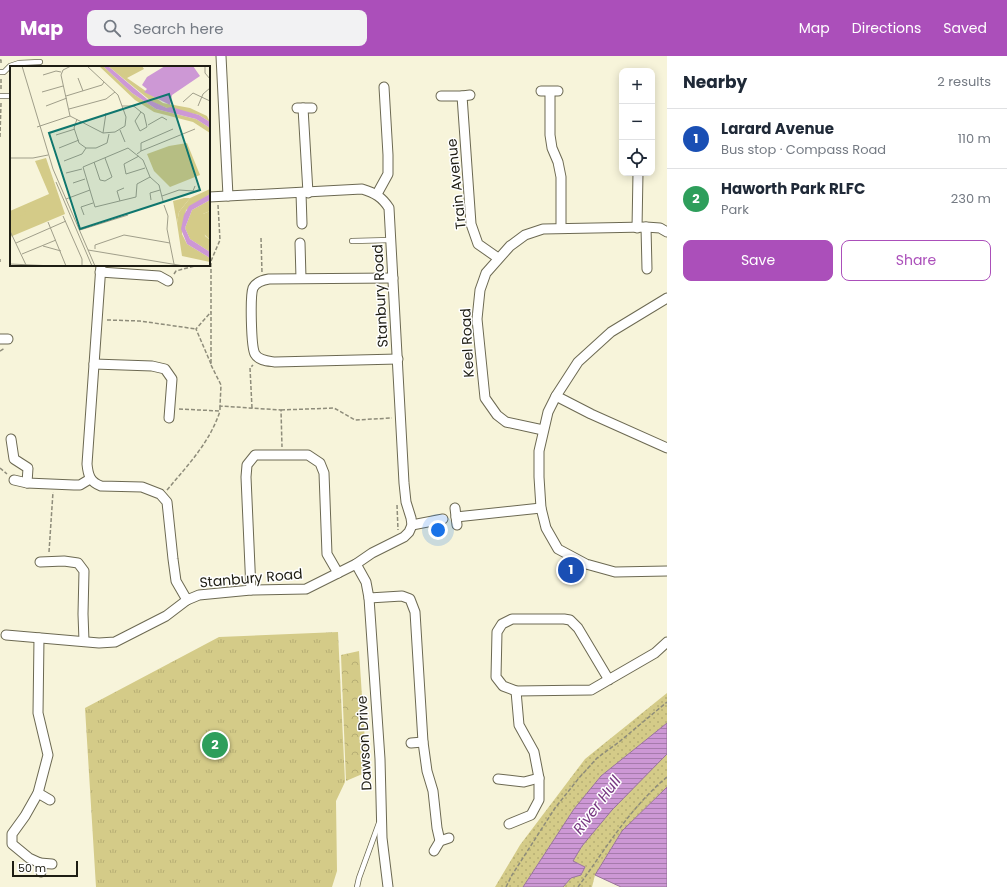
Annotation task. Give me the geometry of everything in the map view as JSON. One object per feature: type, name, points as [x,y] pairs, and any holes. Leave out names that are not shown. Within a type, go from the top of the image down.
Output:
[{"type":"street","points":[[221,56],[228,196]]},
{"type":"street","points":[[213,197],[304,193],[347,189],[362,190],[377,194],[388,174],[384,87]]},
{"type":"street","points":[[550,91],[550,135],[552,148],[558,162],[561,177],[561,228]]},
{"type":"street","name":"Train Avenue","points":[[440,96],[466,96],[471,224],[478,244],[498,258]]},
{"type":"street","points":[[302,224],[304,193],[304,108]]},
{"type":"street","points":[[638,176],[641,228],[647,269]]},
{"type":"street","name":"Stanbury Road","points":[[162,497],[167,502],[176,581],[188,600],[199,595],[251,590],[306,589],[356,564],[372,553],[404,537],[409,532],[412,525],[406,502],[389,208],[385,201],[377,194]]},
{"type":"street","name":"Keel Road","points":[[543,430],[506,422],[497,415],[485,398],[478,319],[480,290],[486,272],[510,246],[526,235],[544,229],[660,228],[667,232]]},
{"type":"street","points":[[300,243],[301,278]]},
{"type":"street","points":[[162,497],[160,494],[142,487],[101,486],[95,484],[90,479],[88,474],[87,464],[100,268],[158,276],[168,281]]},
{"type":"street","points":[[393,278],[269,278],[262,280],[253,289],[251,303],[254,348],[256,355],[261,359],[275,362],[398,359]]},
{"type":"street","points":[[667,298],[611,332],[578,362],[556,396],[548,412],[539,451],[538,477],[541,508],[546,528],[558,549],[586,564],[615,572],[667,571]]},
{"type":"street","points":[[94,364],[152,366],[165,369],[172,379],[175,408],[169,418]]},
{"type":"street","points":[[556,396],[591,414],[667,448]]},
{"type":"street","points":[[12,439],[14,459],[28,468],[27,483]]},
{"type":"street","points":[[251,590],[246,477],[247,465],[255,456],[308,455],[320,463],[324,473],[327,554],[338,573]]},
{"type":"street","points":[[14,480],[27,483],[80,485],[90,479]]},
{"type":"street","points":[[456,516],[541,508]]},
{"type":"street","points":[[412,525],[443,519]]},
{"type":"street","points":[[44,562],[64,561],[78,563],[84,571],[84,641]]},
{"type":"street","name":"Dawson Drive","points":[[356,564],[366,582],[369,598],[380,759],[382,838],[388,887]]},
{"type":"street","points":[[369,598],[402,596],[410,600],[415,612],[427,770],[433,791],[436,828],[445,839],[434,850]]},
{"type":"street","points":[[6,635],[99,643],[115,642],[166,616],[188,600]]},
{"type":"street","points":[[609,680],[578,628],[570,620],[512,619],[502,624],[497,632],[496,677],[503,686],[516,691],[591,690],[609,680],[655,653],[667,642]]},
{"type":"street","points":[[39,638],[42,677],[38,713],[48,755],[38,793],[25,816],[12,834],[12,844],[41,867],[52,864]]},
{"type":"street","points":[[509,824],[531,815],[538,800],[539,778],[534,752],[519,725],[516,691]]},
{"type":"street","points":[[411,743],[424,742]]},
{"type":"street","points":[[498,779],[524,782],[539,778]]},
{"type":"street","points":[[38,793],[50,800]]},
{"type":"lane","points":[[0,72],[4,72],[10,66],[19,63],[40,62]]},
{"type":"lane","points":[[352,240],[391,240]]},
{"type":"lane","points":[[357,887],[382,816]]},
{"type":"path","points":[[211,365],[210,262],[220,240],[213,197]]},
{"type":"path","points":[[261,238],[262,280]]},
{"type":"path","points":[[168,281],[176,272],[195,266]]},
{"type":"path","points":[[196,329],[211,311]]},
{"type":"path","points":[[97,320],[140,321],[196,329]]},
{"type":"path","points":[[162,497],[204,445],[216,423],[220,411],[221,385],[196,329]]},
{"type":"path","points":[[252,408],[250,368],[261,359]]},
{"type":"path","points":[[220,406],[281,410],[334,408],[355,420],[401,418]]},
{"type":"path","points":[[175,408],[220,411]]},
{"type":"path","points":[[281,410],[282,455]]},
{"type":"path","points":[[44,562],[54,484]]},
{"type":"path","points":[[506,887],[512,875],[555,808],[583,773],[597,758],[667,702]]},
{"type":"path","points":[[578,887],[624,822],[644,798],[667,777]]},
{"type":"green space","points":[[338,632],[345,782],[336,801],[337,871],[332,887],[96,887],[85,708],[219,637]]},
{"type":"green space","points":[[359,651],[367,772],[346,781],[341,655]]},
{"type":"green space","points":[[667,693],[667,723],[601,776],[574,809],[523,887],[495,887],[520,845],[585,759]]},
{"type":"green space","points":[[667,754],[667,787],[622,831],[595,875],[592,887],[563,887],[571,878],[581,875],[585,867],[573,861],[592,833],[629,791]]},
{"type":"water","name":"River Hull","points":[[667,723],[667,754],[612,810],[582,846],[573,861],[585,867],[581,875],[571,878],[563,887],[523,887],[574,809],[601,776]]},
{"type":"water","points":[[667,787],[667,887],[621,887],[595,875],[622,831]]},
{"type":"place","name":"Larard Avenue","points":[[571,570]]},
{"type":"place","name":"Haworth Park RLFC","points":[[215,745]]}]
